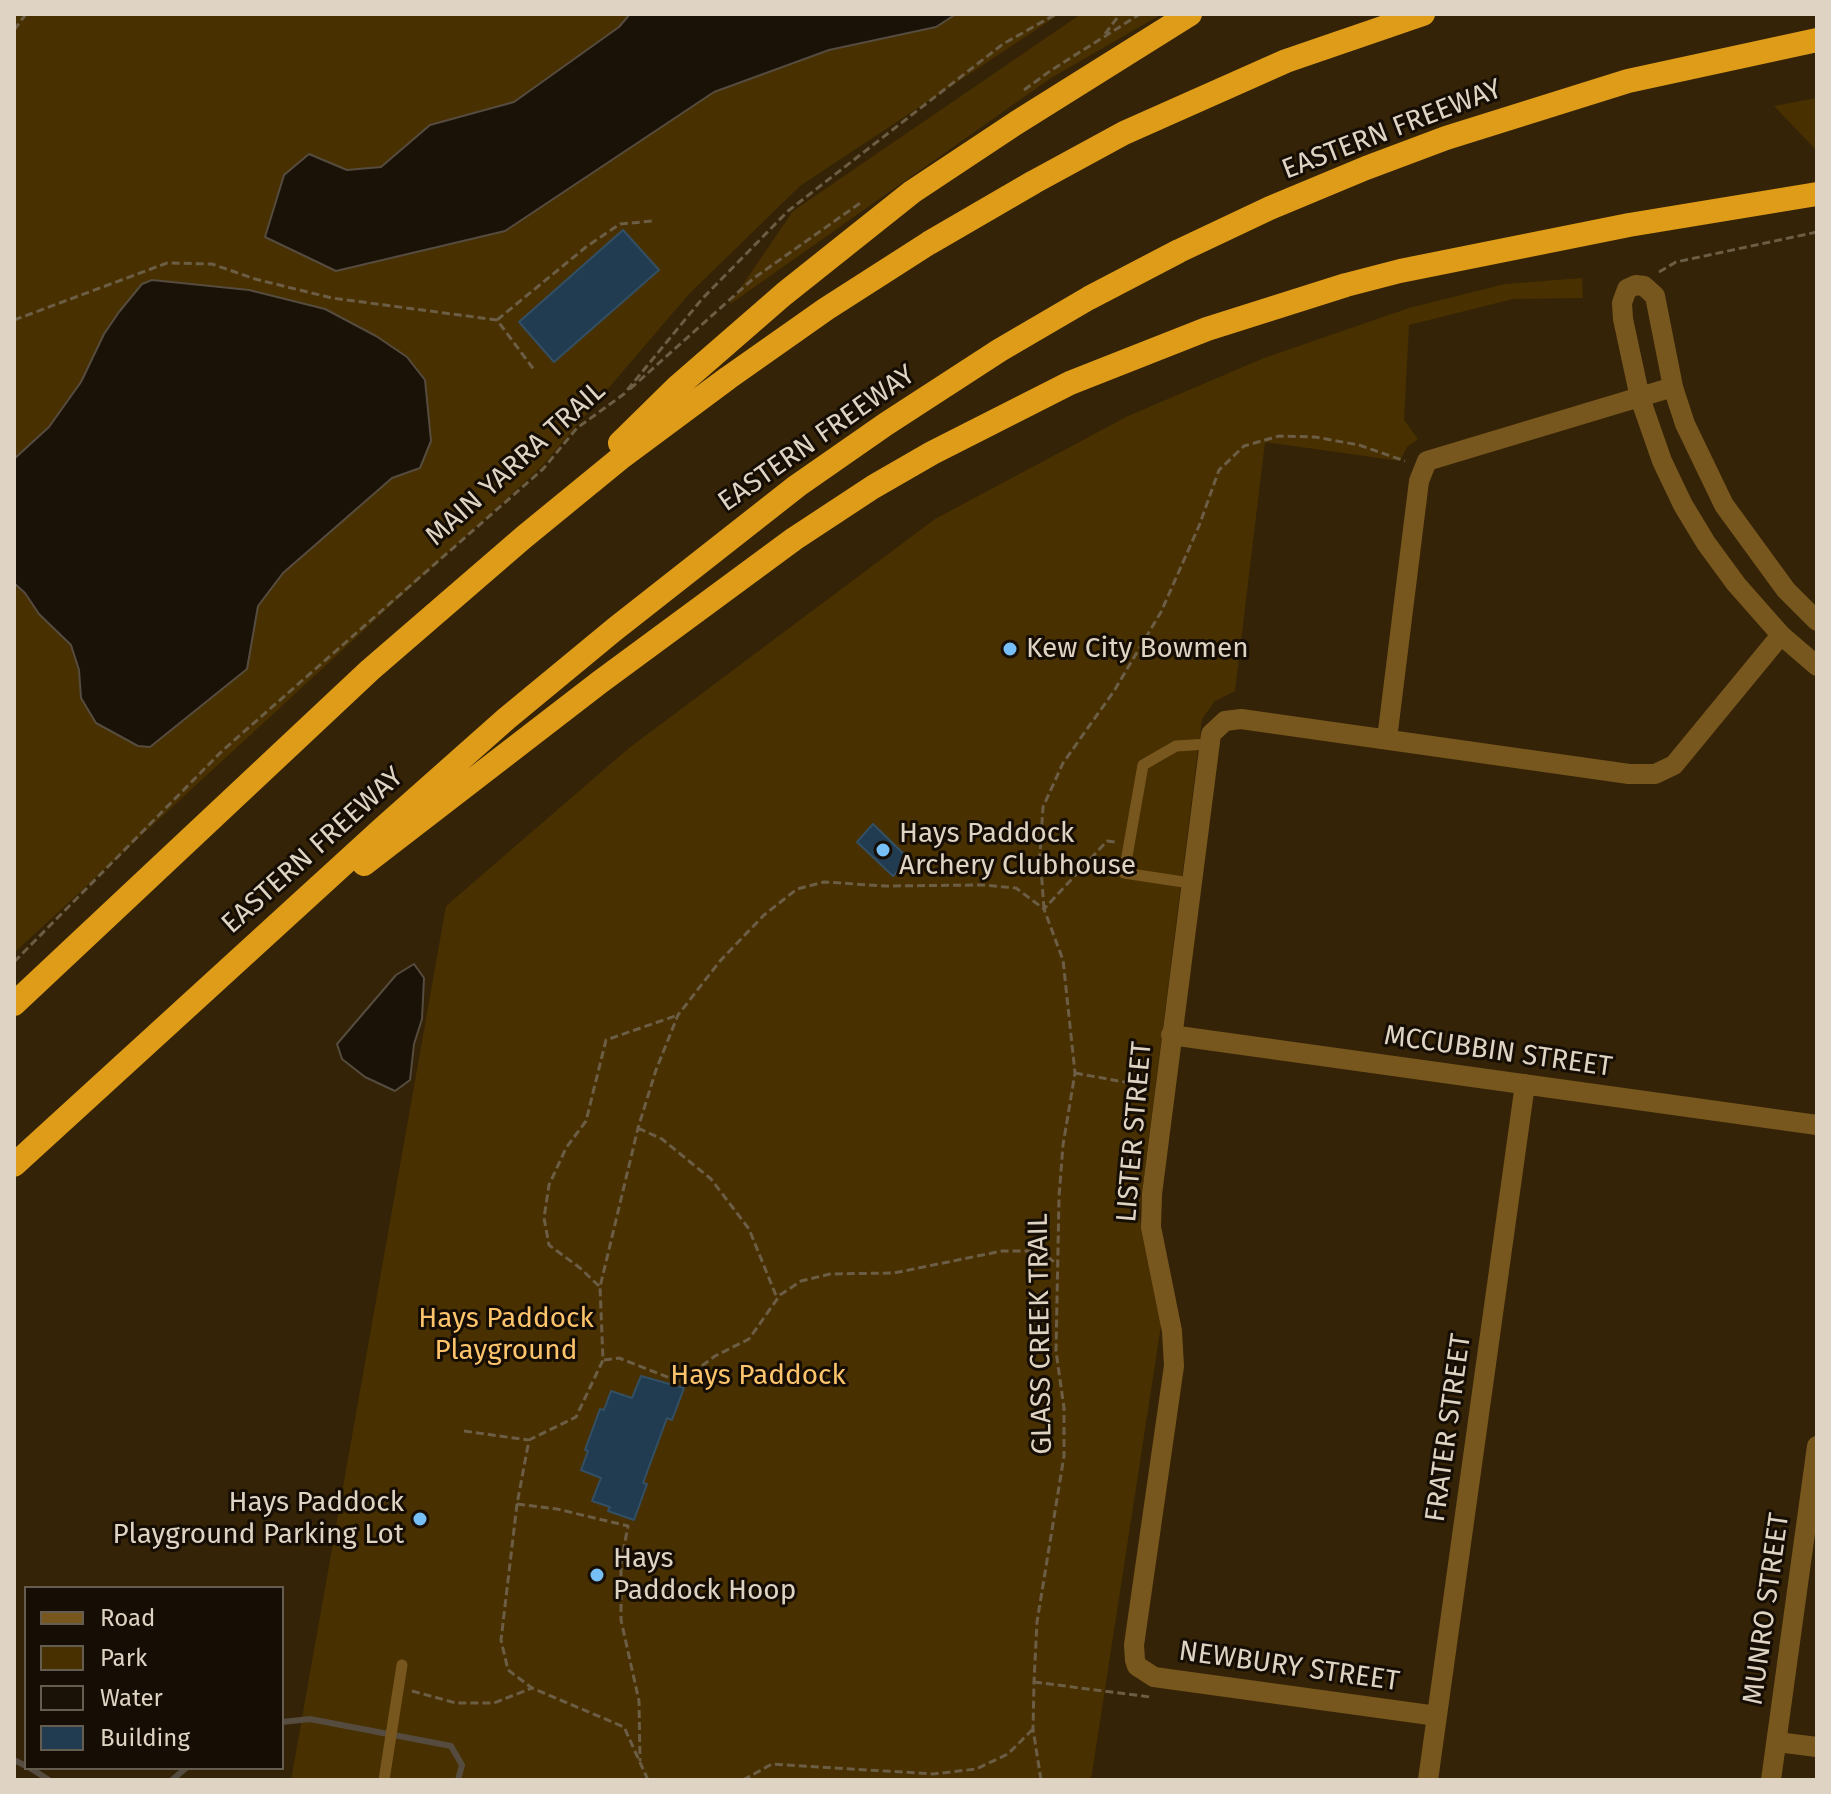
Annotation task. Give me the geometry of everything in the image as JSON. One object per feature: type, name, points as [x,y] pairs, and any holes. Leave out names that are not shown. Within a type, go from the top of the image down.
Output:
[{"type":"highway","points":[[524,537],[677,387],[784,294],[912,192],[1190,14]]},
{"type":"highway","points":[[14,1004],[370,670],[524,537],[623,456],[814,318],[929,243],[1124,133],[1286,61],[1423,14]]},
{"type":"highway","name":"EASTERN FREEWAY","points":[[14,1165],[220,975],[506,719],[705,555],[797,486],[1000,350],[1179,251],[1270,208],[1446,138],[1628,81],[1817,40]]},
{"type":"highway","points":[[220,975],[600,682],[747,573],[873,487],[1002,415],[1139,353],[1346,285],[1487,252],[1817,194]]},
{"type":"street","points":[[1817,621],[1786,590],[1724,505],[1685,424],[1673,387],[1655,296],[1651,290],[1636,285],[1627,289],[1622,303],[1640,398],[1662,461],[1683,505],[1736,584],[1781,635],[1817,666]]},
{"type":"street","points":[[1387,739],[1422,469],[1432,458],[1673,387]]},
{"type":"street","points":[[1208,744],[1216,727],[1225,721],[1241,719],[1629,774],[1655,774],[1674,765],[1781,635]]},
{"type":"street","name":"LISTER STREET","points":[[1137,1666],[1134,1645],[1174,1366],[1172,1331],[1151,1227],[1152,1194],[1208,744]]},
{"type":"street","name":"MCCUBBIN STREET","points":[[1171,1035],[1817,1125]]},
{"type":"street","name":"FRATER STREET","points":[[1428,1780],[1525,1084]]},
{"type":"street","name":"MUNRO STREET","points":[[1771,1780],[1817,1446]]},
{"type":"street","name":"NEWBURY STREET","points":[[1137,1666],[1154,1677],[1437,1716]]},
{"type":"street","points":[[1777,1742],[1817,1747]]},
{"type":"lane","points":[[1190,883],[1124,873],[1143,765],[1176,746],[1208,744]]},
{"type":"lane","points":[[384,1780],[402,1665]]},
{"type":"path","points":[[14,30],[26,14]]},
{"type":"path","name":"MAIN YARRA TRAIL","points":[[14,962],[222,751],[543,469],[577,428],[624,394],[702,299],[788,211],[1003,44],[1056,14]]},
{"type":"path","points":[[1102,38],[1120,14]]},
{"type":"path","points":[[497,320],[586,247],[620,224],[653,221]]},
{"type":"path","points":[[1636,285],[1676,262],[1817,232]]},
{"type":"path","points":[[14,320],[167,263],[212,264],[255,279],[332,298],[497,320],[535,371]]},
{"type":"path","name":"GLASS CREEK TRAIL","points":[[1041,1780],[1033,1729],[1034,1682],[1037,1622],[1064,1456],[1064,1408],[1056,1351],[1057,1264],[1063,1145],[1075,1073],[1063,960],[1044,909],[1040,854],[1043,807],[1063,763],[1114,691],[1161,612],[1199,526],[1219,470],[1244,446],[1279,436],[1315,437],[1359,445],[1422,469]]},
{"type":"path","points":[[464,1431],[529,1440],[576,1417],[603,1360],[600,1287],[638,1128],[656,1070],[678,1015],[720,961],[764,915],[797,889],[824,882],[1016,888],[1044,909],[1107,841],[1129,845]]},
{"type":"path","points":[[600,1287],[549,1245],[544,1218],[549,1185],[566,1148],[586,1121],[606,1040],[678,1015]]},
{"type":"path","points":[[1075,1073],[1165,1090]]},
{"type":"path","points":[[638,1128],[662,1139],[711,1179],[749,1229],[777,1298]]},
{"type":"path","points":[[603,1360],[619,1358],[680,1382],[715,1356],[749,1339],[777,1298],[801,1281],[830,1274],[894,1273],[1002,1251],[1045,1255],[1057,1264]]},
{"type":"path","points":[[529,1440],[517,1504],[501,1640],[508,1670],[532,1688],[624,1727],[648,1780]]},
{"type":"path","points":[[517,1504],[557,1509],[628,1526],[621,1563],[621,1620],[639,1701],[640,1765]]},
{"type":"path","points":[[1034,1682],[1153,1698]]},
{"type":"path","points":[[398,1687],[456,1703],[494,1703],[532,1688]]},
{"type":"path","points":[[743,1780],[772,1764],[922,1773],[976,1769],[1008,1754],[1033,1729]]},
{"type":"path","points":[[922,1773],[923,1780]]},
{"type":"green space","points":[[14,14],[1060,14],[800,186],[689,294],[542,466],[14,953]]},
{"type":"green space","points":[[1081,14],[1162,14],[1051,78],[729,305],[793,211]]},
{"type":"green space","points":[[1817,98],[1817,151],[1774,106]]},
{"type":"green space","name":"Hays Paddock","points":[[1582,278],[1583,298],[1513,299],[1409,325],[1404,420],[1418,439],[1407,447],[1400,461],[1265,442],[1235,691],[1215,701],[1202,719],[1139,1216],[1162,1319],[1091,1780],[291,1780],[446,906],[629,748],[935,519],[1128,416],[1264,358],[1409,308],[1505,284]]},
{"type":"water","points":[[630,14],[956,14],[936,27],[829,50],[714,92],[505,231],[336,271],[265,237],[284,175],[309,154],[347,170],[381,167],[430,125],[514,102],[619,27]]},
{"type":"water","points":[[152,280],[249,290],[325,309],[376,336],[407,357],[425,380],[431,441],[420,468],[392,478],[283,573],[258,606],[247,669],[150,747],[138,746],[96,723],[81,698],[79,670],[71,645],[39,614],[14,583],[14,459],[49,427],[81,382],[104,334],[119,312],[142,284]]},
{"type":"water","points":[[414,964],[424,978],[422,1019],[414,1044],[410,1080],[395,1091],[365,1077],[342,1059],[337,1044],[396,975]]},
{"type":"building","points":[[623,230],[659,270],[554,362],[519,322]]},
{"type":"building","name":"Hays Paddock Archery Clubhouse","points":[[873,824],[909,859],[893,876],[857,842]]},
{"type":"building","points":[[641,1376],[684,1388],[672,1420],[667,1418],[643,1483],[647,1484],[634,1520],[608,1511],[610,1507],[592,1501],[601,1478],[581,1470],[600,1409],[604,1410],[611,1391],[632,1398]]},
{"type":"waterway","points":[[284,1722],[310,1719],[451,1746],[462,1765],[458,1780]]},
{"type":"waterway","points":[[14,1760],[24,1765]]},
{"type":"waterway","points":[[33,1770],[49,1780]]},
{"type":"waterway","points":[[172,1780],[184,1770]]},
{"type":"place","name":"Kew City Bowmen","points":[[1010,649]]},
{"type":"place","name":"Hays Paddock Archery Clubhouse","points":[[883,850]]},
{"type":"place","name":"Hays Paddock Playground Parking Lot","points":[[420,1519]]},
{"type":"place","name":"Hays Paddock Hoop","points":[[597,1575]]},
{"type":"park label","name":"Hays Paddock Playground","points":[[506,1335]]}]
